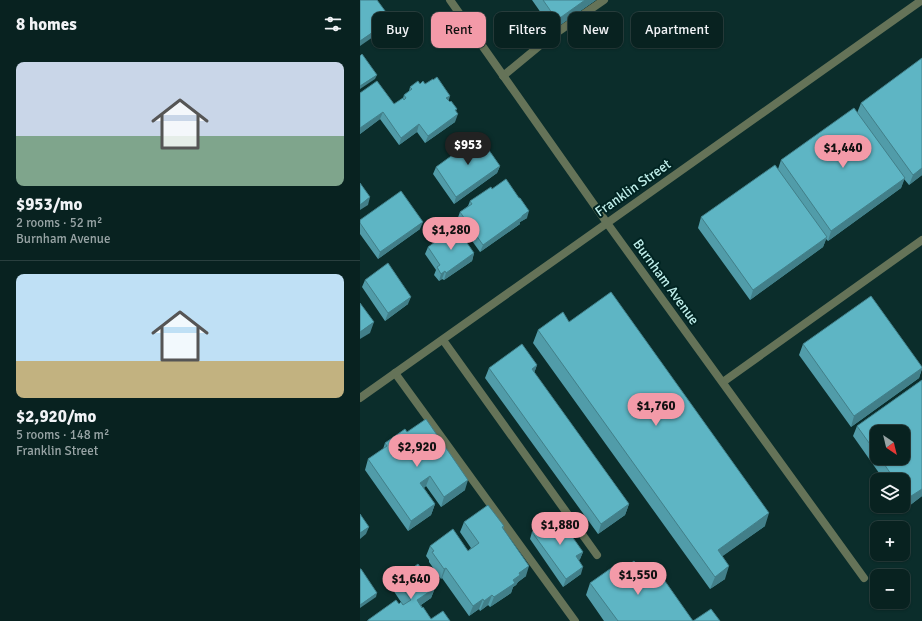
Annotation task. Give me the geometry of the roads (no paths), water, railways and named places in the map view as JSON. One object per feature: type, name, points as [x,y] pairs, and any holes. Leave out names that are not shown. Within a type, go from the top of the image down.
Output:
[{"type":"street","name":"Burnham Avenue","points":[[450,0],[607,223],[864,578]]},
{"type":"street","points":[[504,76],[549,38],[604,0]]},
{"type":"street","name":"Franklin Street","points":[[360,398],[922,0]]},
{"type":"street","points":[[723,382],[922,240]]},
{"type":"street","points":[[442,340],[597,555]]},
{"type":"street","points":[[396,373],[575,621]]}]
